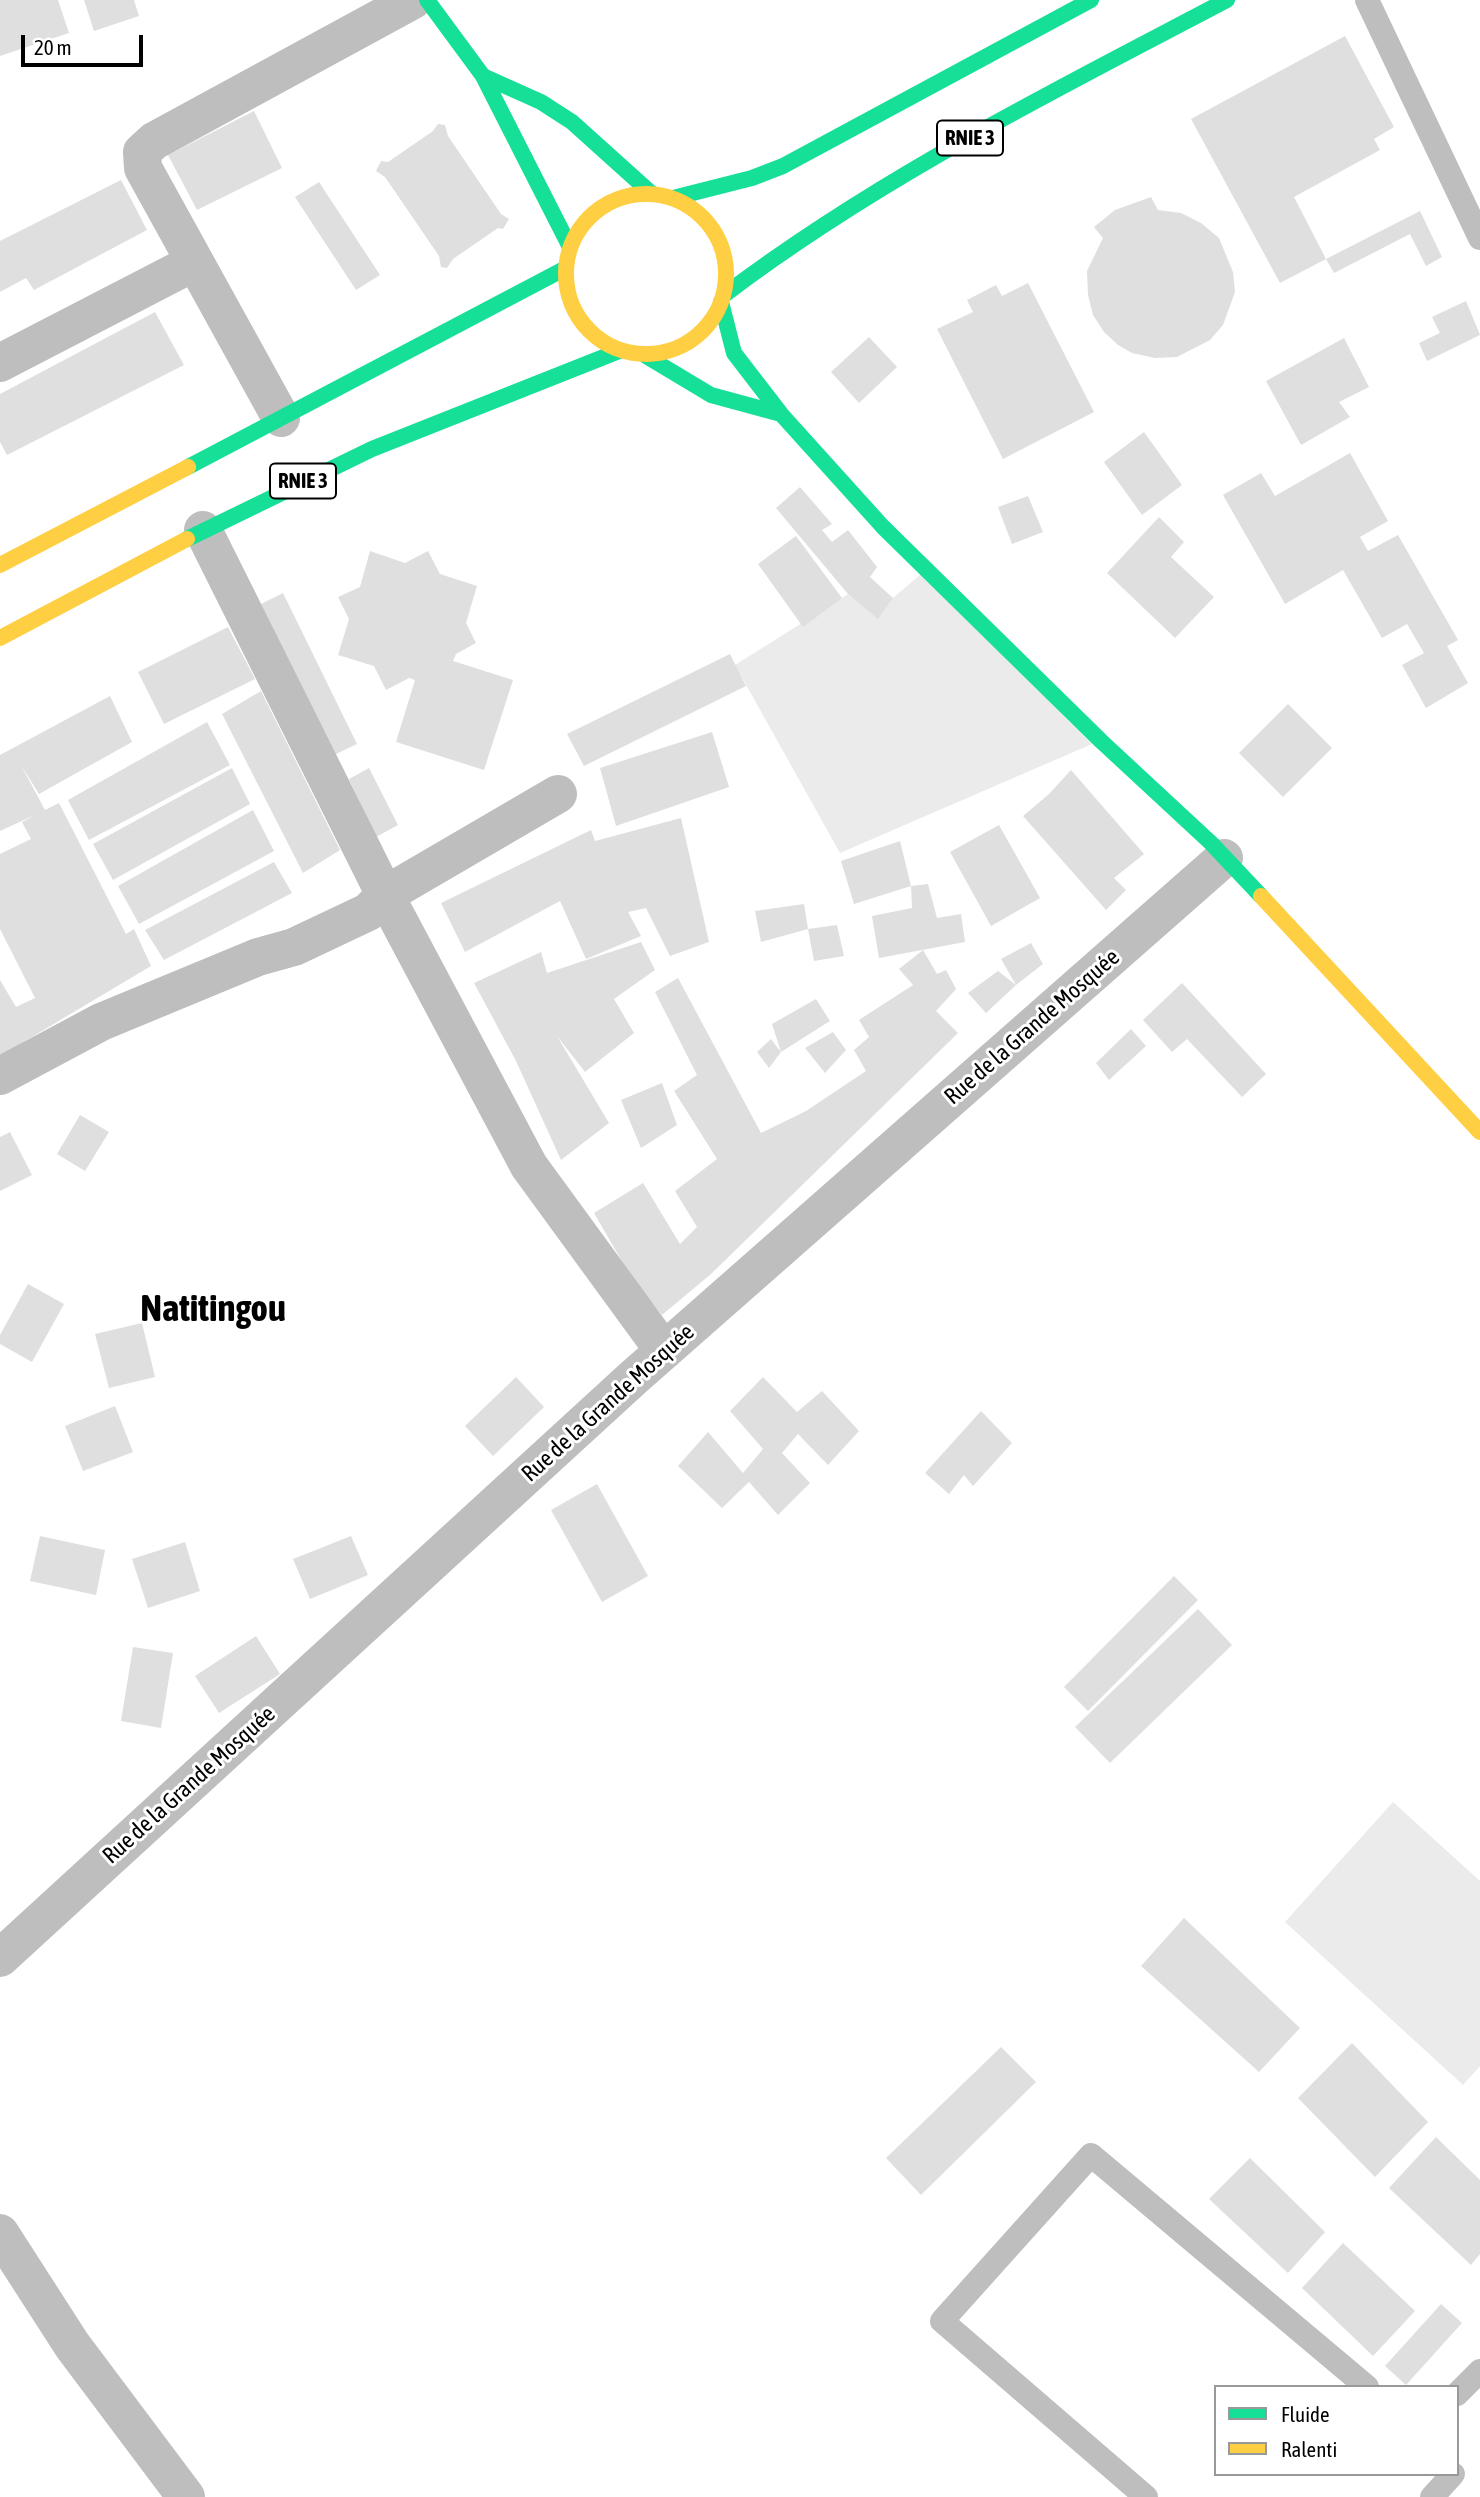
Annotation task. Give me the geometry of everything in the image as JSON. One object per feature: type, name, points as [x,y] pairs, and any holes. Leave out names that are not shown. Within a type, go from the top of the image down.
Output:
[{"type":"main road","points":[[427,0],[483,76],[542,197],[570,247]]},
{"type":"main road","name":"RNIE 3","points":[[673,198],[752,178],[783,166],[1091,0]]},
{"type":"main road","name":"RNIE 3","points":[[722,299],[813,226],[881,185],[1227,0]]},
{"type":"main road","points":[[483,76],[541,102],[572,122],[652,194]]},
{"type":"main road","name":"RNIE 3","points":[[652,194],[673,198],[694,209],[711,226],[725,260],[722,299],[713,320],[696,339],[672,352],[646,356],[619,351],[601,342],[585,327],[574,309],[567,289],[566,268],[570,247],[580,228],[594,213],[611,201],[652,194]]},
{"type":"main road","points":[[4,554],[281,418],[566,268]]},
{"type":"main road","points":[[722,299],[734,353],[781,414],[883,527],[1224,858],[1480,1132]]},
{"type":"main road","name":"RNIE 3","points":[[0,638],[203,530],[427,425],[619,351]]},
{"type":"main road","points":[[646,356],[710,395],[781,414]]},
{"type":"street","points":[[281,418],[193,263],[144,168],[142,152],[154,141],[412,0]]},
{"type":"street","points":[[0,363],[193,263]]},
{"type":"street","points":[[203,530],[385,894],[530,1166],[664,1351]]},
{"type":"street","points":[[0,1076],[101,1022],[258,957],[294,947],[368,912],[385,894],[558,794]]},
{"type":"street","name":"Rue de la Grande Mosquée","points":[[0,1958],[664,1351],[1224,858]]},
{"type":"street","points":[[0,2233],[72,2345],[186,2497]]},
{"type":"lane","points":[[1367,0],[1480,238]]},
{"type":"lane","points":[[1146,2497],[942,2321],[1091,2155],[1365,2385]]},
{"type":"lane","points":[[1459,2392],[1480,2371]]},
{"type":"lane","points":[[1432,2497],[1451,2476]]},
{"type":"shaded area","points":[[921,574],[1092,744],[840,853],[735,665],[848,594],[878,618],[893,598]]},
{"type":"shaded area","points":[[1393,1802],[1480,1881],[1480,2066],[1463,2085],[1285,1922]]},
{"type":"building","points":[[0,0],[58,0],[69,33],[0,56]]},
{"type":"building","points":[[84,0],[134,0],[139,16],[94,31]]},
{"type":"building","points":[[1345,36],[1394,127],[1374,139],[1380,150],[1294,197],[1326,259],[1280,283],[1191,119]]},
{"type":"building","points":[[254,111],[282,168],[197,210],[168,155]]},
{"type":"building","points":[[438,124],[445,125],[448,136],[501,214],[509,219],[503,229],[498,228],[453,259],[447,268],[441,267],[439,256],[385,177],[376,171],[381,161],[388,162],[433,131]]},
{"type":"building","points":[[121,180],[147,230],[34,290],[26,278],[0,292],[0,241]]},
{"type":"building","points":[[319,182],[380,275],[356,290],[295,197]]},
{"type":"building","points":[[1151,197],[1158,210],[1181,213],[1201,223],[1219,238],[1233,272],[1235,292],[1223,325],[1210,340],[1177,357],[1155,358],[1132,353],[1118,345],[1104,332],[1093,315],[1088,295],[1087,271],[1103,238],[1094,227],[1115,210]]},
{"type":"building","points":[[1420,211],[1442,257],[1426,266],[1410,234],[1334,273],[1326,259]]},
{"type":"building","points":[[1028,283],[1094,412],[1003,459],[937,329],[973,312],[967,300],[996,285],[1002,296]]},
{"type":"building","points":[[1466,301],[1480,335],[1427,361],[1419,343],[1440,333],[1432,317]]},
{"type":"building","points":[[155,312],[184,365],[7,455],[0,442],[0,394]]},
{"type":"building","points":[[869,337],[897,367],[859,403],[831,372]]},
{"type":"building","points":[[1344,338],[1369,387],[1339,402],[1350,417],[1301,445],[1266,381]]},
{"type":"building","points":[[1144,432],[1182,485],[1142,515],[1104,462]]},
{"type":"building","points":[[1350,453],[1388,521],[1360,537],[1368,551],[1398,535],[1458,640],[1447,646],[1468,683],[1426,708],[1402,665],[1424,653],[1407,624],[1382,638],[1343,570],[1285,604],[1223,495],[1261,473],[1275,496]]},
{"type":"building","points":[[800,487],[832,524],[822,530],[832,542],[848,530],[877,567],[870,577],[893,598],[878,619],[848,594],[776,508]]},
{"type":"building","points":[[1028,496],[1043,532],[1012,544],[998,507]]},
{"type":"building","points":[[1159,517],[1184,542],[1171,557],[1214,597],[1175,638],[1107,573]]},
{"type":"building","points":[[796,536],[842,598],[803,627],[758,564]]},
{"type":"building","points":[[370,551],[405,563],[428,551],[440,574],[477,586],[466,623],[476,643],[456,654],[453,661],[513,680],[484,770],[396,742],[415,680],[409,678],[386,690],[374,666],[338,655],[349,619],[338,597],[360,587]]},
{"type":"building","points":[[283,593],[357,744],[334,755],[261,604]]},
{"type":"building","points":[[228,627],[255,679],[164,724],[138,672]]},
{"type":"building","points":[[730,654],[746,686],[584,766],[567,734]]},
{"type":"building","points":[[261,691],[340,850],[303,873],[222,714]]},
{"type":"building","points":[[110,696],[132,742],[39,794],[21,765],[45,810],[59,803],[126,934],[134,929],[151,966],[0,1056],[0,980],[16,1007],[35,998],[0,929],[0,854],[31,839],[22,822],[37,814],[0,831],[0,755]]},
{"type":"building","points":[[1288,704],[1332,748],[1283,797],[1239,753]]},
{"type":"building","points":[[207,722],[230,765],[89,840],[68,800]]},
{"type":"building","points":[[712,732],[729,787],[616,826],[600,768]]},
{"type":"building","points":[[232,768],[250,804],[113,880],[93,844]]},
{"type":"building","points":[[369,768],[398,825],[376,837],[349,779]]},
{"type":"building","points":[[1071,770],[1144,854],[1114,878],[1126,890],[1106,910],[1023,816],[1049,794]]},
{"type":"building","points":[[253,810],[274,851],[139,924],[118,886]]},
{"type":"building","points":[[681,818],[709,942],[670,956],[646,908],[628,912],[641,936],[586,959],[560,901],[465,952],[441,903],[591,830],[595,841]]},
{"type":"building","points":[[999,825],[1040,898],[991,926],[950,852]]},
{"type":"building","points":[[900,841],[911,886],[854,904],[841,861]]},
{"type":"building","points":[[274,862],[292,893],[164,960],[145,930]]},
{"type":"building","points":[[928,884],[937,918],[961,914],[965,942],[879,958],[872,916],[912,908],[911,886]]},
{"type":"building","points":[[804,904],[808,929],[761,942],[755,911]]},
{"type":"building","points":[[837,925],[844,956],[814,961],[808,929]]},
{"type":"building","points":[[641,942],[655,970],[614,999],[634,1033],[585,1072],[557,1036],[609,1123],[561,1160],[516,1061],[474,983],[541,952],[547,973]]},
{"type":"building","points":[[1031,943],[1043,964],[1016,985],[1001,959]]},
{"type":"building","points":[[923,950],[937,974],[946,970],[956,989],[936,1011],[958,1033],[711,1274],[662,1315],[631,1277],[594,1213],[643,1183],[680,1244],[697,1227],[675,1191],[717,1159],[674,1091],[697,1075],[655,992],[678,978],[761,1133],[806,1111],[866,1071],[854,1050],[869,1037],[859,1020],[913,985],[899,969]]},
{"type":"building","points":[[998,971],[1016,985],[986,1013],[968,993]]},
{"type":"building","points":[[1182,983],[1266,1074],[1242,1097],[1187,1039],[1172,1052],[1143,1020]]},
{"type":"building","points":[[816,999],[830,1021],[781,1052],[772,1024]]},
{"type":"building","points":[[1131,1029],[1146,1046],[1109,1080],[1096,1063]]},
{"type":"building","points":[[833,1032],[846,1050],[825,1073],[805,1048]]},
{"type":"building","points":[[771,1039],[781,1052],[769,1068],[757,1052]]},
{"type":"building","points":[[662,1083],[677,1125],[641,1148],[621,1100]]},
{"type":"building","points":[[80,1115],[109,1132],[85,1171],[57,1154]]},
{"type":"building","points":[[10,1132],[32,1175],[0,1191],[0,1137]]},
{"type":"building","points":[[28,1284],[64,1304],[32,1362],[0,1344],[0,1335]]},
{"type":"building","points":[[142,1323],[155,1377],[109,1388],[95,1334]]},
{"type":"building","points":[[516,1377],[544,1407],[493,1456],[465,1426]]},
{"type":"building","points":[[763,1377],[797,1412],[822,1391],[859,1431],[828,1465],[798,1434],[782,1453],[810,1483],[778,1515],[749,1482],[722,1508],[678,1466],[708,1432],[743,1473],[763,1449],[730,1411]]},
{"type":"building","points":[[115,1406],[133,1452],[83,1471],[65,1426]]},
{"type":"building","points":[[981,1411],[1012,1443],[973,1486],[964,1475],[949,1494],[925,1473]]},
{"type":"building","points":[[597,1484],[648,1576],[602,1602],[551,1510]]},
{"type":"building","points":[[40,1536],[105,1550],[96,1595],[30,1581]]},
{"type":"building","points":[[351,1536],[368,1575],[310,1599],[293,1559]]},
{"type":"building","points":[[185,1542],[200,1591],[148,1608],[132,1559]]},
{"type":"building","points":[[1174,1576],[1198,1600],[1088,1711],[1064,1687]]},
{"type":"building","points":[[1198,1609],[1232,1645],[1110,1763],[1075,1727]]},
{"type":"building","points":[[256,1636],[280,1674],[219,1713],[195,1676]]},
{"type":"building","points":[[133,1647],[173,1653],[161,1728],[121,1721]]},
{"type":"building","points":[[1184,1918],[1300,2028],[1259,2072],[1141,1966]]},
{"type":"building","points":[[1352,2043],[1428,2122],[1375,2177],[1298,2098]]},
{"type":"building","points":[[1001,2047],[1036,2082],[921,2195],[886,2158]]},
{"type":"building","points":[[1436,2137],[1480,2180],[1480,2254],[1471,2265],[1389,2188]]},
{"type":"building","points":[[1250,2158],[1325,2232],[1288,2273],[1209,2199]]},
{"type":"building","points":[[1343,2243],[1415,2311],[1373,2356],[1302,2288]]},
{"type":"building","points":[[1441,2304],[1462,2323],[1406,2385],[1385,2366]]},
{"type":"traffic: fast","points":[[427,0],[483,76],[570,247]]},
{"type":"traffic: fast","points":[[673,198],[752,178],[783,166],[1091,0]]},
{"type":"traffic: fast","points":[[724,295],[844,212],[969,137],[1227,0]]},
{"type":"traffic: fast","points":[[483,76],[541,102],[572,122],[652,194]]},
{"type":"traffic: fast","points":[[188,467],[566,268]]},
{"type":"traffic: fast","points":[[721,302],[734,353],[781,414],[883,527],[1101,741],[1211,843],[1261,896]]},
{"type":"traffic: fast","points":[[187,539],[372,449],[619,351]]},
{"type":"traffic: fast","points":[[646,356],[711,395],[781,414]]},
{"type":"traffic: slow","points":[[646,194],[677,200],[703,217],[720,243],[726,274],[720,305],[703,331],[677,348],[646,354],[615,348],[589,331],[572,305],[566,274],[572,243],[589,217],[615,200],[646,194]]},
{"type":"traffic: slow","points":[[0,565],[188,467]]},
{"type":"traffic: slow","points":[[0,638],[187,539]]},
{"type":"traffic: slow","points":[[1261,896],[1480,1132]]},
{"type":"district","name":"Natitingou","points":[[213,1309]]}]
